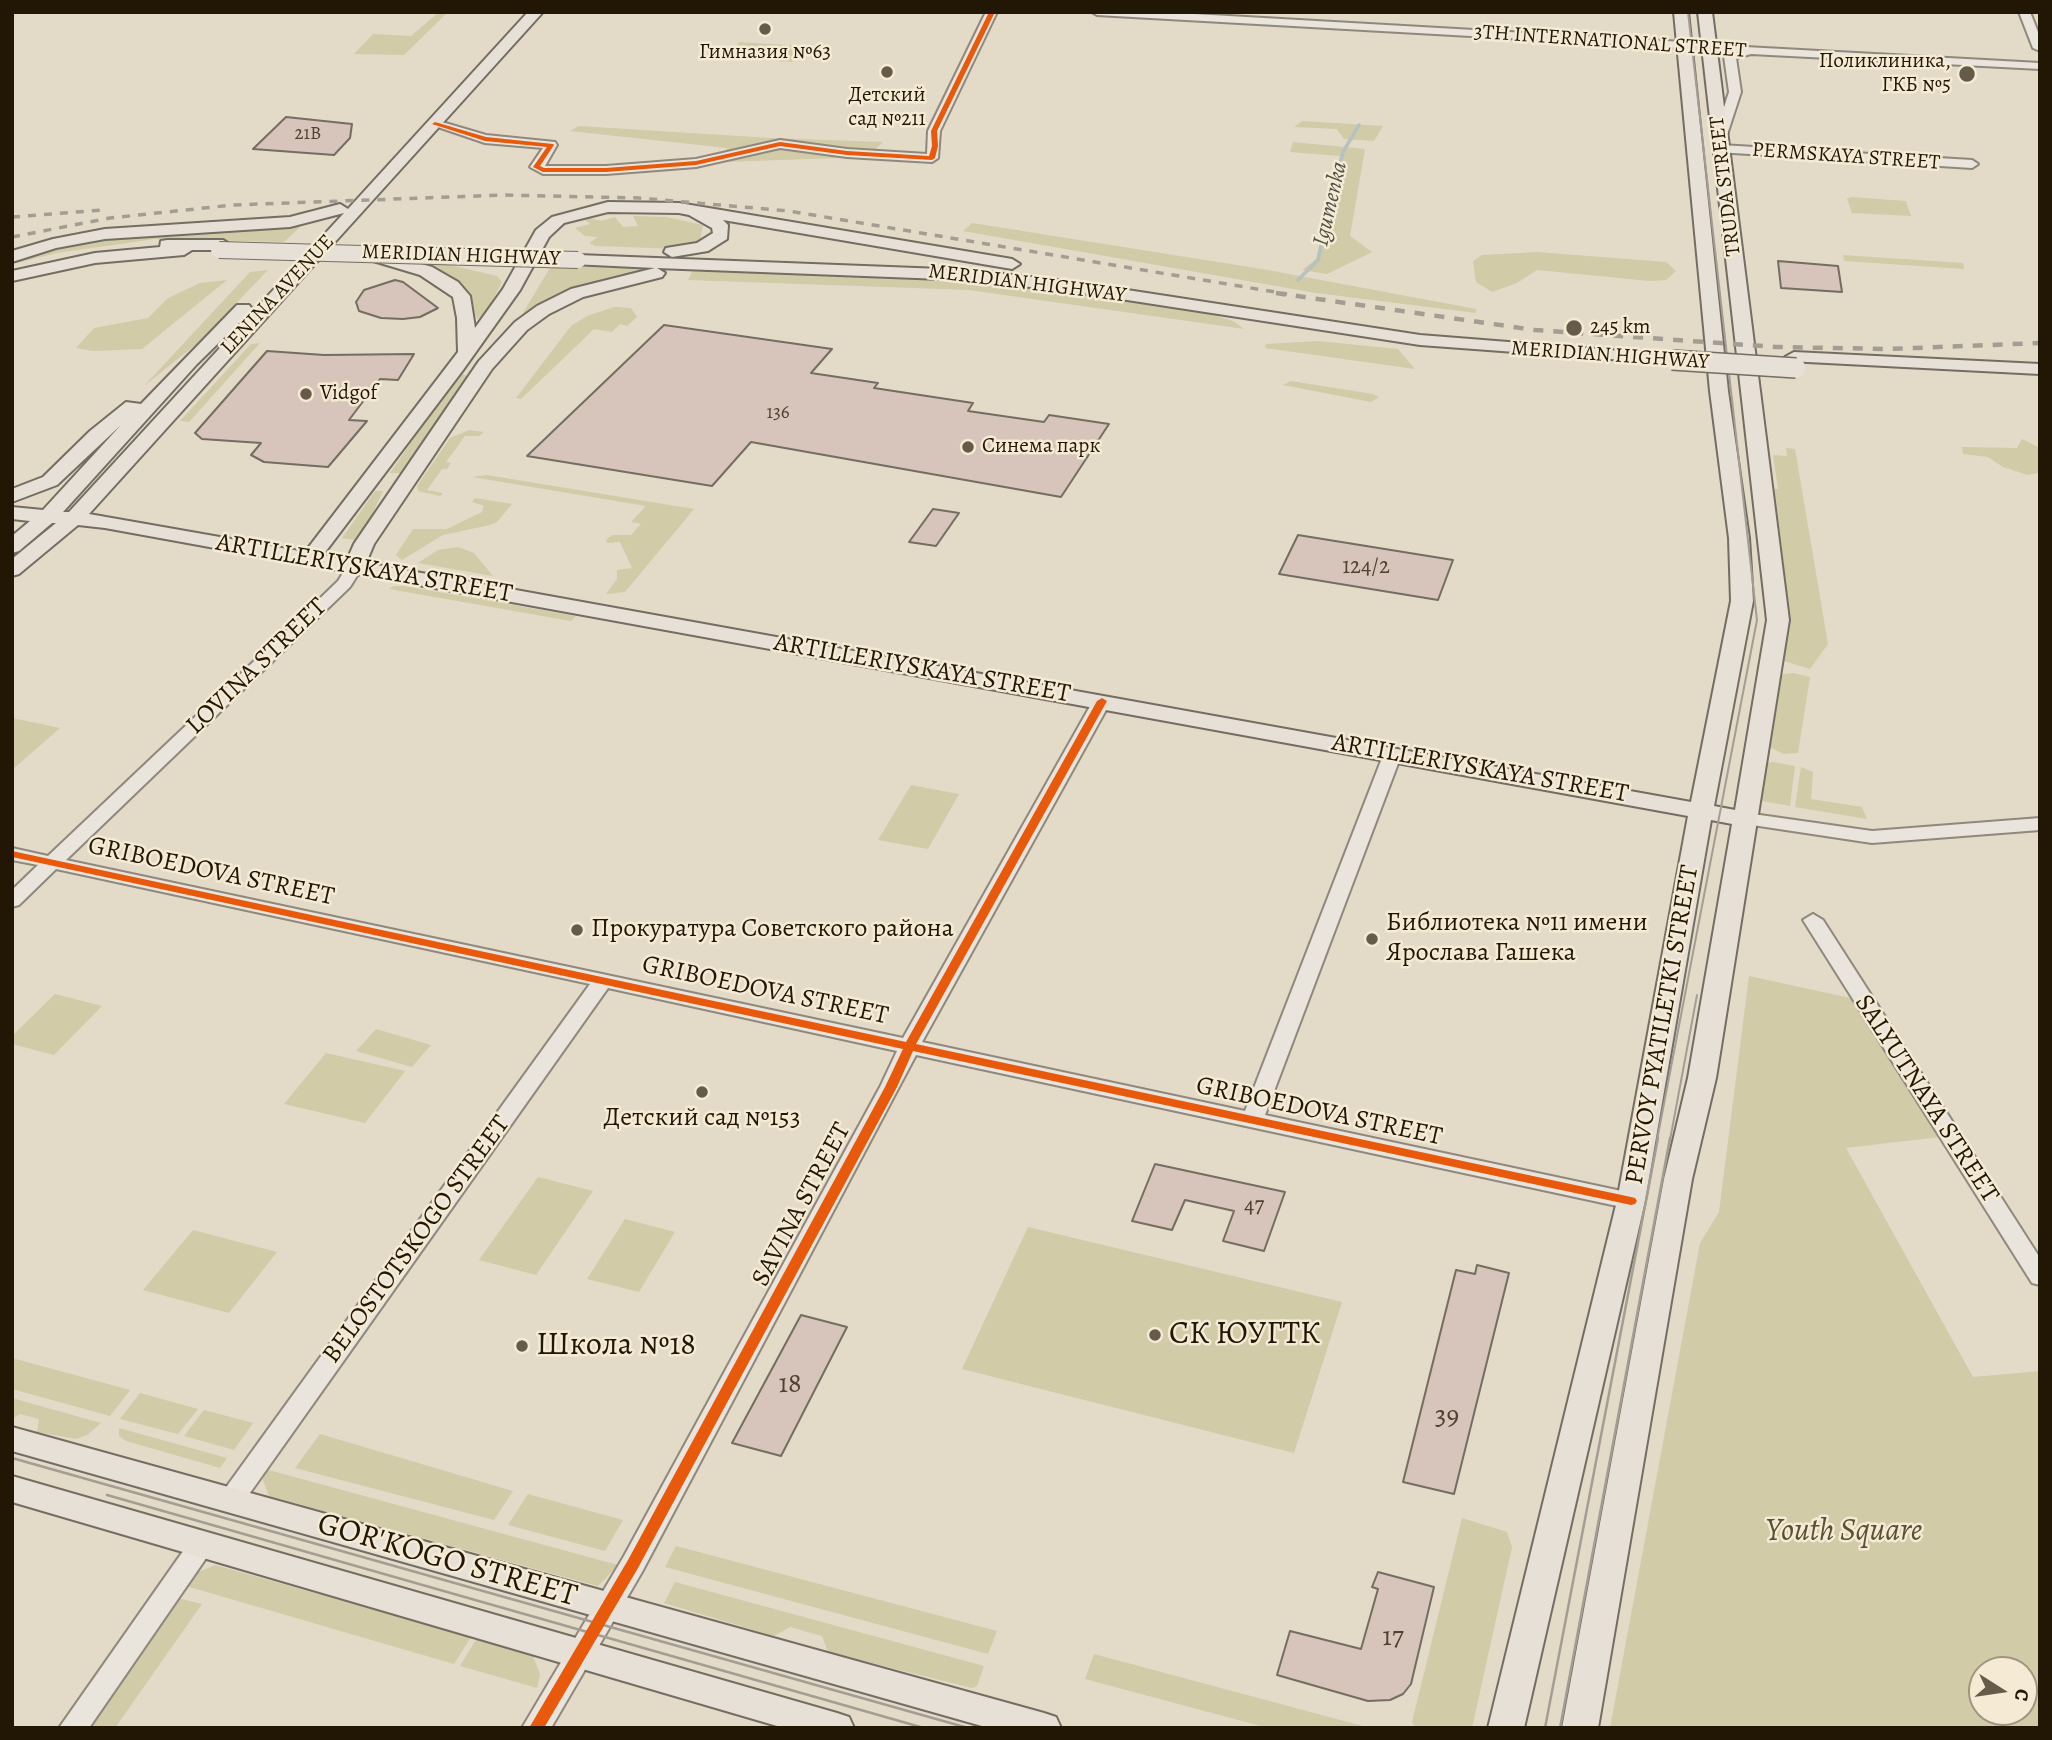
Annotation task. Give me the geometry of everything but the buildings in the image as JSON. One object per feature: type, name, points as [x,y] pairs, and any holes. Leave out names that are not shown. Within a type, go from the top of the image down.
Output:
[{"type":"main road","name":"LENINA AVENUE","points":[[12,570],[75,518],[426,123],[519,12]]},
{"type":"main road","name":"LENINA AVENUE","points":[[12,547],[50,514],[191,360],[536,12]]},
{"type":"main road","name":"TRUDA STREET","points":[[1681,12],[1716,356]]},
{"type":"main road","name":"TRUDA STREET","points":[[1705,12],[1747,359]]},
{"type":"main road","name":"3TH INTERNATIONAL STREET","points":[[1684,45],[1709,47]]},
{"type":"main road","points":[[310,559],[367,480],[462,359],[511,290],[546,228],[573,213],[608,207],[651,207],[708,212],[1126,283]]},
{"type":"main road","points":[[12,257],[90,236],[290,222],[340,209]]},
{"type":"main road","points":[[484,368],[505,322],[553,234],[563,226],[594,214],[648,211],[698,215],[713,220],[722,229],[715,242],[688,250],[579,257]]},
{"type":"main road","name":"MERIDIAN HIGHWAY","points":[[12,270],[105,251],[166,245],[768,265],[1013,279],[1420,340],[2040,378]]},
{"type":"main road","name":"MERIDIAN HIGHWAY","points":[[12,276],[123,254],[221,247],[966,267],[1126,283],[1393,327],[1672,355]]},
{"type":"main road","points":[[364,253],[405,263],[440,277],[461,296],[466,318],[462,359]]},
{"type":"main road","points":[[484,368],[532,317],[589,289],[660,272],[768,265]]},
{"type":"main road","name":"PERVOY PYATILETKI STREET","points":[[1506,1728],[1631,1202],[1672,961],[1742,601],[1739,538],[1716,356]]},
{"type":"main road","points":[[462,359],[484,368]]},
{"type":"main road","name":"PERVOY PYATILETKI STREET","points":[[1580,1728],[1678,1179],[1702,1078],[1778,611],[1747,359]]},
{"type":"main road","points":[[12,496],[32,491],[57,476],[97,435],[191,360]]},
{"type":"main road","name":"MERIDIAN HIGHWAY","points":[[1795,362],[2040,369]]},
{"type":"main road","name":"LOVINA STREET","points":[[354,569],[364,544],[484,368]]},
{"type":"main road","points":[[367,480],[407,483]]},
{"type":"main road","name":"ARTILLERIYSKAYA STREET","points":[[12,513],[50,514],[310,559],[1746,818]]},
{"type":"main road","name":"GOR'KOGO STREET","points":[[12,1439],[1044,1728]]},
{"type":"main road","name":"GOR'KOGO STREET","points":[[12,1489],[837,1728]]},
{"type":"street","points":[[426,123],[485,139],[551,145],[536,167],[543,170],[606,170],[696,163],[780,144],[847,153],[932,158],[936,146],[934,131],[992,12]]},
{"type":"street","name":"3TH INTERNATIONAL STREET","points":[[1097,12],[1684,45]]},
{"type":"street","points":[[1348,25],[1350,12]]},
{"type":"street","points":[[2024,12],[2039,48]]},
{"type":"street","name":"3TH INTERNATIONAL STREET","points":[[1709,47],[1752,52],[2040,66]]},
{"type":"street","points":[[1720,143],[1735,92],[1730,56],[1752,52]]},
{"type":"street","name":"PERMSKAYA STREET","points":[[1720,143],[1972,164]]},
{"type":"street","name":"LOVINA STREET","points":[[12,901],[344,584],[354,569]]},
{"type":"street","name":"SAVINA STREET","points":[[536,1728],[579,1652],[609,1606],[780,1297],[910,1046],[1102,701]]},
{"type":"street","points":[[1252,1121],[1392,753]]},
{"type":"street","name":"ARTILLERIYSKAYA STREET","points":[[1746,818],[1872,837],[2040,824]]},
{"type":"street","name":"GRIBOEDOVA STREET","points":[[12,854],[1631,1202]]},
{"type":"street","name":"SALYUTNAYA STREET","points":[[1813,920],[2031,1248],[2040,1278]]},
{"type":"street","name":"BELOSTOTSKOGO STREET","points":[[230,1500],[604,980]]},
{"type":"street","points":[[73,1728],[202,1544]]},
{"type":"green space","points":[[439,12],[448,12],[404,55],[354,54],[373,34],[411,36]]},
{"type":"green space","points":[[739,42],[802,46],[792,62],[728,58]]},
{"type":"green space","points":[[1302,121],[1383,126],[1374,141],[1344,139],[1337,129],[1294,127]]},
{"type":"green space","points":[[579,126],[883,142],[868,157],[724,162],[727,148],[570,131]]},
{"type":"green space","points":[[1293,142],[1365,149],[1350,236],[1372,252],[1327,274],[1302,270],[1316,259],[1340,156],[1290,152]]},
{"type":"green space","points":[[1851,197],[1906,201],[1911,216],[1852,213],[1847,199]]},
{"type":"green space","points":[[633,216],[667,217],[703,225],[700,242],[683,249],[595,246],[589,243],[598,237],[585,236],[575,228],[590,224],[585,220],[589,218],[601,221],[615,217],[623,227],[638,226]]},
{"type":"green space","points":[[972,223],[1262,269],[1476,309],[1476,313],[1316,293],[963,231]]},
{"type":"green space","points":[[302,225],[284,242],[155,239],[57,253],[12,264],[40,253],[100,239]]},
{"type":"green space","points":[[1537,252],[1666,262],[1676,271],[1666,280],[1650,281],[1537,270],[1517,283],[1492,292],[1476,282],[1473,261],[1482,255]]},
{"type":"green space","points":[[1843,255],[1963,263],[1964,269],[1844,261]]},
{"type":"green space","points":[[424,259],[497,276],[502,282],[486,314],[477,319],[463,290],[417,262]]},
{"type":"green space","points":[[551,266],[683,266],[594,283],[517,323]]},
{"type":"green space","points":[[268,270],[200,341],[144,386],[250,272]]},
{"type":"green space","points":[[693,270],[880,274],[1017,283],[1198,310],[1233,321],[1244,329],[969,290],[688,280]]},
{"type":"green space","points":[[227,280],[142,349],[93,351],[76,348],[94,328],[148,318],[168,298],[200,283]]},
{"type":"green space","points":[[614,307],[631,308],[637,317],[627,326],[620,324],[612,332],[594,329],[521,399],[516,398],[571,326],[587,316]]},
{"type":"green space","points":[[1318,341],[1398,349],[1415,369],[1265,348],[1266,344]]},
{"type":"green space","points":[[260,343],[189,422],[180,421],[251,344]]},
{"type":"green space","points":[[463,374],[468,377],[402,473],[390,473],[456,377]]},
{"type":"green space","points":[[1291,381],[1379,397],[1371,402],[1283,385]]},
{"type":"green space","points":[[469,430],[484,432],[479,436],[465,436],[446,462],[451,463],[447,469],[442,469],[427,490],[443,493],[440,496],[418,491],[417,486],[450,438]]},
{"type":"green space","points":[[2022,439],[2040,448],[2038,473],[2028,475],[2003,467],[1988,457],[1963,454],[1962,447],[2017,448]]},
{"type":"green space","points":[[1786,448],[1795,449],[1828,644],[1810,669],[1781,660],[1788,609],[1773,489],[1778,489],[1773,455],[1787,456]]},
{"type":"green space","points":[[487,475],[694,509],[625,592],[606,594],[617,579],[617,570],[632,568],[620,542],[607,543],[606,540],[612,535],[631,535],[641,524],[631,522],[646,506],[472,477]]},
{"type":"green space","points":[[375,491],[383,491],[371,517],[355,540],[342,538]]},
{"type":"green space","points":[[475,498],[512,504],[497,522],[443,535],[402,560],[396,555],[413,529],[447,529],[482,512],[484,506],[472,502]]},
{"type":"green space","points":[[458,547],[474,553],[493,576],[418,563],[438,550]]},
{"type":"green space","points":[[394,586],[576,616],[571,621],[389,589]]},
{"type":"green space","points":[[1793,673],[1810,677],[1798,753],[1784,754],[1765,745],[1780,675]]},
{"type":"green space","points":[[12,718],[60,728],[12,770]]},
{"type":"green space","points":[[1764,763],[1795,766],[1790,806],[1762,801],[1759,797]]},
{"type":"green space","points":[[1801,767],[1813,772],[1811,799],[1862,807],[1867,819],[1795,807]]},
{"type":"green space","points":[[911,785],[959,794],[928,849],[878,840]]},
{"type":"green space","name":"Youth Square","points":[[1749,976],[1855,999],[1940,1137],[1846,1148],[1973,1377],[2040,1371],[2040,1728],[1610,1728],[1700,1243],[1719,1212]]},
{"type":"green space","points":[[55,994],[102,1006],[54,1055],[12,1044],[12,1036]]},
{"type":"green space","points":[[376,1029],[431,1045],[412,1067],[356,1051]]},
{"type":"green space","points":[[326,1053],[405,1071],[365,1123],[284,1104]]},
{"type":"green space","points":[[538,1177],[593,1191],[536,1275],[479,1260]]},
{"type":"green space","points":[[625,1219],[675,1232],[639,1292],[587,1279]]},
{"type":"green space","name":"СК ЮУГТК","points":[[1028,1227],[1342,1302],[1294,1453],[962,1369]]},
{"type":"green space","points":[[193,1230],[277,1252],[229,1313],[143,1290]]},
{"type":"green space","points":[[12,1358],[130,1390],[110,1416],[12,1389]]},
{"type":"green space","points":[[140,1393],[198,1409],[178,1434],[120,1419]]},
{"type":"green space","points":[[12,1398],[101,1423],[87,1435],[76,1439],[37,1432],[39,1419],[20,1414],[12,1419]]},
{"type":"green space","points":[[204,1410],[253,1423],[234,1450],[184,1436]]},
{"type":"green space","points":[[119,1428],[227,1458],[220,1468],[126,1441],[119,1436]]},
{"type":"green space","points":[[320,1434],[513,1491],[494,1520],[295,1468]]},
{"type":"green space","points":[[265,1469],[618,1565],[598,1586],[269,1496],[263,1480]]},
{"type":"green space","points":[[528,1494],[623,1520],[605,1551],[508,1525]]},
{"type":"green space","points":[[1462,1518],[1507,1532],[1512,1547],[1472,1728],[1416,1728],[1412,1722]]},
{"type":"green space","points":[[676,1546],[997,1631],[988,1654],[665,1567]]},
{"type":"green space","points":[[215,1565],[471,1637],[454,1664],[186,1586],[196,1573]]},
{"type":"green space","points":[[675,1582],[984,1666],[977,1686],[972,1688],[828,1652],[822,1636],[790,1627],[774,1636],[664,1603]]},
{"type":"green space","points":[[178,1598],[202,1604],[115,1728],[92,1728],[93,1720]]},
{"type":"green space","points":[[477,1638],[533,1656],[540,1674],[537,1688],[460,1666]]},
{"type":"green space","points":[[1094,1654],[1370,1728],[1268,1728],[1085,1679]]},
{"type":"waterway","name":"Igumenka","points":[[1298,280],[1318,260],[1343,152],[1359,125]]},
{"type":"tram line","points":[[1657,1140],[1757,620],[1688,12]]},
{"type":"tram line","points":[[1670,1140],[1697,995]]},
{"type":"tram line","points":[[1545,1728],[1658,1138]]},
{"type":"tram line","points":[[1560,1728],[1670,1138]]},
{"type":"tram line","points":[[12,1458],[968,1728]]},
{"type":"tram line","points":[[107,1495],[924,1728]]},
{"type":"railway","points":[[12,237],[110,218],[233,205],[504,195],[639,198],[789,211],[1287,294]]},
{"type":"railway","points":[[12,217],[103,210]]},
{"type":"railway","points":[[1276,293],[1535,330],[1776,347],[1889,349],[2040,343]]},
{"type":"cycle path","points":[[435,124],[485,139],[551,145],[536,167],[543,170],[606,170],[696,163],[780,144],[847,153],[932,158],[935,146],[934,131],[992,12]]},
{"type":"cycle path","points":[[536,1728],[633,1564],[891,1087],[916,1032],[1102,701]]},
{"type":"cycle path","points":[[12,854],[1631,1201]]},
{"type":"place","name":"Гимназия №63","points":[[765,29]]},
{"type":"place","name":"Детский сад №211","points":[[887,72]]},
{"type":"place","name":"Поликлиника, ГКБ №5","points":[[1967,74]]},
{"type":"place","name":"245 km","points":[[1574,328]]},
{"type":"place","name":"Vidgof","points":[[306,394]]},
{"type":"place","name":"Синема парк","points":[[968,447]]},
{"type":"place","name":"Прокуратура Советского района","points":[[577,930]]},
{"type":"place","name":"Библиотека №11 имени Ярослава Гашека","points":[[1372,939]]},
{"type":"place","name":"Детский сад №153","points":[[702,1092]]},
{"type":"place","name":"СК ЮУГТК","points":[[1155,1335]]},
{"type":"place","name":"Школа №18","points":[[522,1346]]}]
